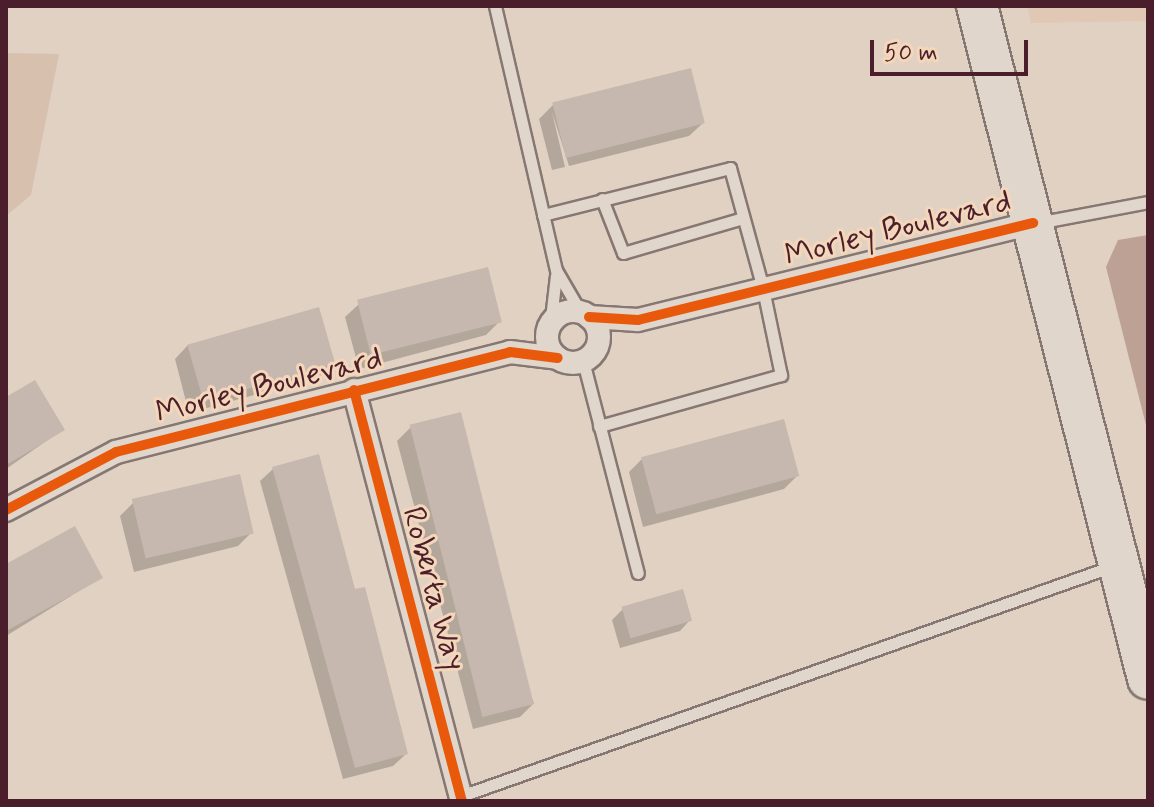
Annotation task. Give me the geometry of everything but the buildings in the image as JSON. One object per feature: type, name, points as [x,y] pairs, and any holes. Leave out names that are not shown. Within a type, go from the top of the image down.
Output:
[{"type":"highway","points":[[977,6],[1148,679]]},
{"type":"street","name":"Morley Boulevard","points":[[598,343],[638,320],[1033,223]]},
{"type":"street","points":[[562,314],[585,315],[598,343],[583,361],[558,358],[549,329],[562,314]]},
{"type":"street","name":"Morley Boulevard","points":[[585,315],[638,320]]},
{"type":"street","name":"Morley Boulevard","points":[[6,510],[116,452],[510,352],[549,329]]},
{"type":"street","name":"Morley Boulevard","points":[[510,352],[558,358]]},
{"type":"street","name":"Roberta Way","points":[[354,390],[462,799]]},
{"type":"lane","points":[[495,6],[556,270],[585,315]]},
{"type":"lane","points":[[543,215],[730,168],[763,289],[781,375],[599,426]]},
{"type":"lane","points":[[602,199],[623,253],[743,218]]},
{"type":"lane","points":[[1033,223],[1148,202]]},
{"type":"lane","points":[[549,329],[556,270]]},
{"type":"lane","points":[[583,361],[638,573]]},
{"type":"lane","points":[[462,799],[1117,565]]},
{"type":"shaded area","points":[[1027,6],[1148,6],[1148,21],[1031,23]]},
{"type":"shaded area","points":[[6,53],[59,54],[31,195],[6,216]]},
{"type":"shaded area","points":[[1148,235],[1148,433],[1106,267],[1118,240]]},
{"type":"cycle path","points":[[589,317],[638,320],[1033,223]]},
{"type":"cycle path","points":[[6,510],[116,452],[510,352],[558,358]]},
{"type":"cycle path","points":[[354,390],[462,801]]}]
